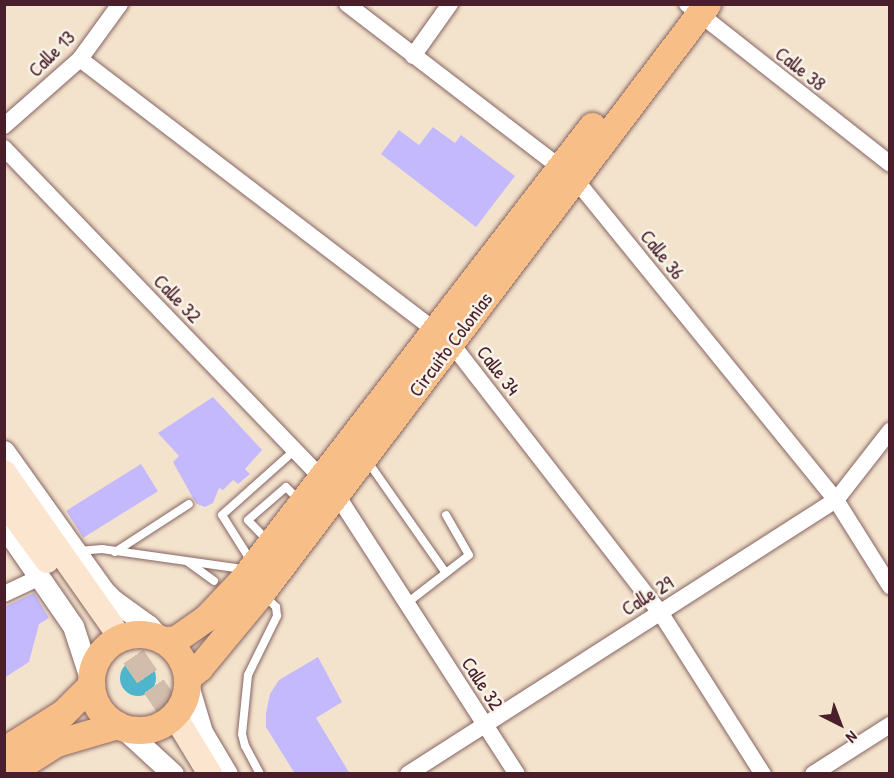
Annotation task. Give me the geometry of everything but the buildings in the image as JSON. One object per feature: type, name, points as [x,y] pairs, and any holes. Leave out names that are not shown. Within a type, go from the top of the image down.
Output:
[{"type":"main road","name":"Circuito Colonias","points":[[187,680],[261,593],[329,486],[694,7]]},
{"type":"main road","name":"Circuito Colonias","points":[[161,639],[176,639],[206,618],[245,567],[271,544],[302,502],[329,486],[365,457],[443,337]]},
{"type":"main road","points":[[4,472],[106,631],[4,502]]},
{"type":"main road","points":[[8,774],[56,743],[120,727],[138,730],[153,728],[167,722],[181,704],[187,680],[179,656],[161,639],[132,634],[108,645],[93,668],[91,683],[94,701],[103,715],[120,727]]},
{"type":"main road","points":[[4,750],[63,713],[91,683]]},
{"type":"main road","points":[[191,774],[172,727],[210,774]]},
{"type":"street","name":"Calle 13","points":[[5,124],[80,58],[120,4]]},
{"type":"street","name":"Calle 36","points":[[347,4],[567,173],[836,500],[890,586]]},
{"type":"street","points":[[413,56],[450,4]]},
{"type":"street","name":"Calle 38","points":[[694,7],[890,164]]},
{"type":"street","name":"Calle 34","points":[[80,58],[443,337],[660,612],[763,774]]},
{"type":"street","name":"Calle 32","points":[[4,148],[329,486],[517,774]]},
{"type":"street","name":"Calle 29","points":[[408,774],[836,500],[890,431]]},
{"type":"street","points":[[4,451],[113,600],[134,614],[161,639]]},
{"type":"street","points":[[4,526],[73,626],[91,683]]},
{"type":"street","points":[[4,594],[40,577]]},
{"type":"street","points":[[187,680],[202,732],[227,774]]},
{"type":"street","points":[[813,774],[890,725]]},
{"type":"street","points":[[120,727],[173,774]]},
{"type":"lane","points":[[75,551],[102,549],[186,562],[245,567],[222,514],[295,450]]},
{"type":"lane","points":[[365,457],[445,572]]},
{"type":"lane","points":[[115,552],[189,504]]},
{"type":"lane","points":[[407,603],[468,555],[447,515]]},
{"type":"lane","points":[[186,562],[214,581]]},
{"type":"lane","points":[[260,774],[244,746],[242,734],[248,675],[277,616],[276,607],[261,593]]},
{"type":"water","points":[[138,660],[151,665],[156,678],[151,691],[138,696],[125,691],[120,678],[125,665]]},
{"type":"tunnel","points":[[113,627],[179,723]]}]
